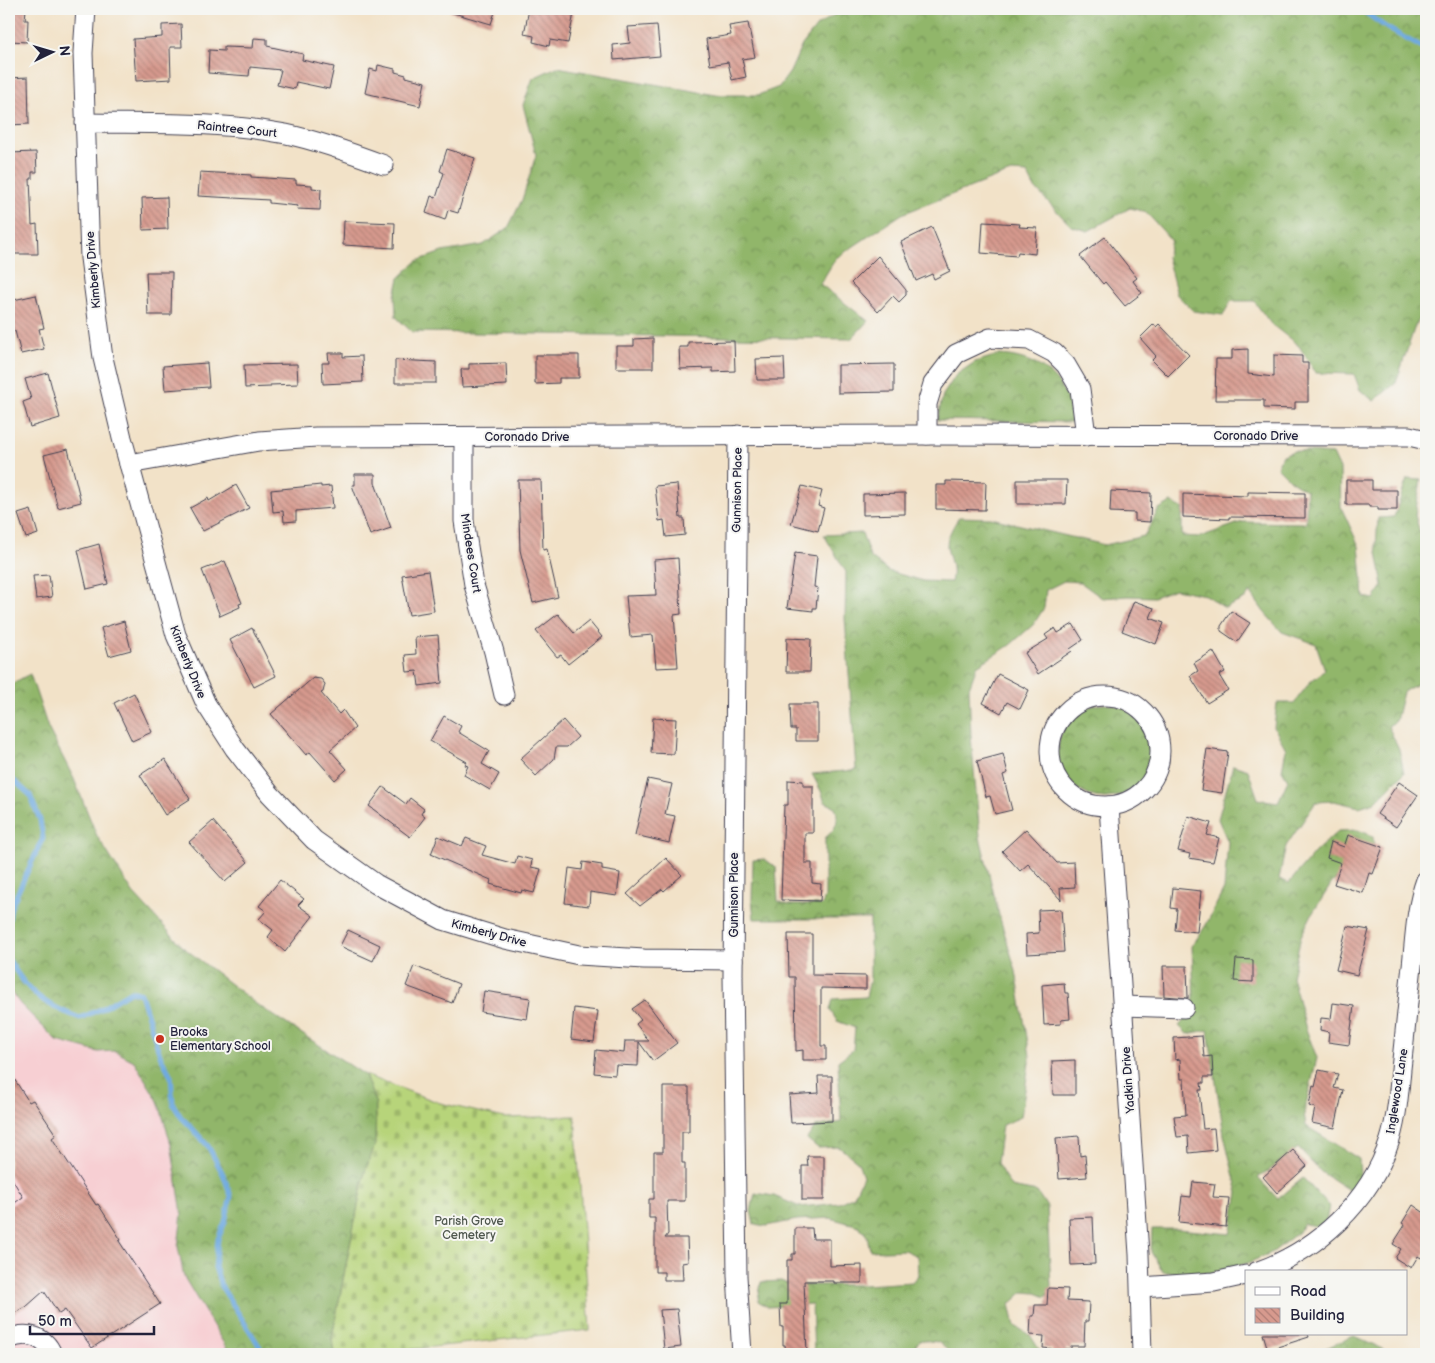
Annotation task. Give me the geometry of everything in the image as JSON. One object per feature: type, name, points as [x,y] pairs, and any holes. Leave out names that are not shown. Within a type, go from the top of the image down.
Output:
[{"type":"street","name":"Kimberly Drive","points":[[86,9],[83,29],[90,258],[103,358],[129,464],[176,636],[206,704],[235,749],[270,794],[314,840],[376,884],[443,920],[500,937],[579,955],[644,960],[733,960]]},
{"type":"street","name":"Raintree Court","points":[[85,124],[200,123],[281,134],[340,149],[384,165]]},
{"type":"street","points":[[927,435],[926,404],[933,384],[956,354],[990,338],[1029,340],[1054,353],[1066,365],[1080,389],[1086,436]]},
{"type":"street","name":"Coronado Drive","points":[[129,464],[259,440],[316,437],[738,435],[1409,436],[1426,440]]},
{"type":"street","name":"Gunnison Place","points":[[738,435],[733,960],[737,1276],[742,1354]]},
{"type":"street","name":"Mindees Court","points":[[464,437],[464,521],[473,577],[504,695]]},
{"type":"street","points":[[1109,696],[1130,702],[1145,713],[1155,727],[1160,745],[1159,763],[1150,783],[1136,797],[1123,803],[1109,806],[1087,803],[1072,795],[1059,781],[1051,760],[1052,738],[1062,717],[1075,705],[1091,698],[1109,696]]},
{"type":"street","name":"Yadkin Drive","points":[[1109,806],[1141,1287],[1142,1354]]},
{"type":"street","name":"Inglewood Lane","points":[[1261,1270],[1291,1257],[1328,1231],[1359,1198],[1372,1180],[1384,1157],[1397,1106],[1418,912],[1426,880]]},
{"type":"street","points":[[1123,1006],[1184,1008]]},
{"type":"street","points":[[1141,1287],[1214,1282],[1245,1275]]},
{"type":"street","points":[[9,1339],[18,1335],[35,1336],[49,1347],[52,1354]]},
{"type":"shaded area","name":"Brooks Elementary School","points":[[30,674],[48,728],[74,779],[97,836],[133,893],[183,947],[256,1004],[365,1075],[440,1103],[504,1118],[575,1116],[590,1330],[368,1354],[9,1354],[9,685]]},
{"type":"green space","points":[[849,9],[1426,9],[1426,310],[1415,326],[1396,383],[1374,401],[1360,390],[1354,374],[1316,373],[1299,346],[1271,324],[1254,301],[1231,301],[1223,315],[1193,311],[1177,295],[1167,257],[1171,240],[1146,212],[1130,208],[1088,231],[1071,226],[1034,187],[1027,173],[1011,172],[902,214],[836,258],[820,284],[868,321],[851,339],[412,332],[396,317],[395,296],[399,278],[417,261],[442,252],[483,245],[508,228],[522,200],[536,155],[523,105],[533,78],[557,67],[716,95],[758,95],[779,87],[790,72],[802,45],[817,26],[839,12]]},
{"type":"green space","points":[[998,355],[1030,361],[1048,372],[1062,389],[1068,402],[1072,422],[937,420],[943,395],[956,375],[975,362]]},
{"type":"green space","points":[[1294,451],[1333,454],[1340,469],[1341,507],[1359,546],[1364,597],[1374,599],[1383,586],[1376,546],[1378,518],[1394,517],[1407,479],[1421,480],[1415,515],[1420,533],[1426,535],[1426,679],[1403,692],[1396,721],[1388,726],[1399,749],[1404,773],[1375,802],[1359,807],[1334,801],[1316,802],[1286,846],[1279,879],[1289,883],[1316,851],[1338,831],[1358,830],[1373,836],[1374,848],[1359,857],[1332,883],[1312,914],[1301,936],[1292,977],[1306,1029],[1317,1058],[1304,1113],[1306,1126],[1359,1159],[1360,1175],[1350,1191],[1321,1172],[1298,1148],[1258,1178],[1278,1199],[1303,1178],[1329,1206],[1326,1222],[1317,1226],[1304,1224],[1297,1233],[1273,1252],[1248,1263],[1211,1273],[1163,1272],[1151,1252],[1152,1229],[1178,1229],[1230,1234],[1238,1193],[1224,1135],[1208,1030],[1187,1034],[1179,1026],[1189,1015],[1194,998],[1192,946],[1206,925],[1224,889],[1228,842],[1218,819],[1233,765],[1248,770],[1258,799],[1278,802],[1288,780],[1282,770],[1286,749],[1274,727],[1277,703],[1294,703],[1311,681],[1325,670],[1316,644],[1282,632],[1264,612],[1250,592],[1245,599],[1225,608],[1205,595],[1175,589],[1154,597],[1102,598],[1080,582],[1064,581],[1046,590],[1044,608],[1033,625],[1010,645],[977,666],[969,688],[971,736],[980,837],[999,915],[1016,971],[1030,1056],[1021,1117],[1002,1125],[997,1163],[1011,1187],[1037,1192],[1047,1207],[1051,1287],[1046,1297],[1036,1293],[1023,1292],[1010,1304],[1015,1326],[1030,1335],[1042,1354],[952,1354],[938,1342],[921,1340],[909,1354],[814,1354],[812,1304],[768,1307],[758,1301],[761,1282],[781,1281],[790,1285],[865,1285],[912,1282],[918,1275],[917,1256],[904,1250],[870,1250],[867,1236],[859,1226],[830,1218],[797,1220],[766,1226],[754,1224],[751,1211],[755,1193],[774,1196],[800,1207],[839,1203],[854,1196],[863,1176],[858,1162],[839,1147],[818,1148],[807,1139],[815,1127],[841,1122],[838,1061],[853,1050],[855,1028],[837,1021],[830,1010],[833,999],[866,997],[870,979],[870,919],[754,919],[752,899],[753,860],[764,859],[776,867],[778,901],[789,905],[822,905],[825,897],[825,838],[834,828],[837,816],[835,807],[825,802],[812,774],[856,770],[845,618],[846,572],[824,535],[862,533],[870,557],[888,571],[923,581],[951,582],[952,568],[947,542],[959,517],[991,518],[1105,545],[1144,536],[1159,509],[1171,502],[1182,508],[1182,536],[1200,537],[1242,522],[1306,523],[1307,491],[1290,480],[1277,467],[1282,455]]},
{"type":"green space","points":[[30,674],[48,728],[74,779],[97,836],[133,893],[183,947],[256,1004],[365,1075],[376,1104],[375,1145],[365,1172],[345,1270],[332,1338],[334,1354],[230,1354],[184,1277],[178,1247],[182,1213],[171,1144],[158,1101],[134,1061],[115,1051],[98,1052],[57,1041],[21,1005],[9,989],[9,685]]},
{"type":"green space","points":[[1105,704],[1123,708],[1138,718],[1148,733],[1152,751],[1148,769],[1138,784],[1123,794],[1105,798],[1087,794],[1072,784],[1062,769],[1058,751],[1062,733],[1072,718],[1087,708]]},
{"type":"green space","name":"Parish Grove Cemetery","points":[[365,1075],[440,1103],[504,1118],[575,1116],[590,1330],[368,1354],[334,1354],[332,1338],[345,1270],[365,1172],[375,1145],[376,1104]]},
{"type":"green space","points":[[1354,1336],[1393,1354],[1312,1354]]},
{"type":"building","points":[[9,9],[26,9],[25,20],[28,20],[27,42],[9,41]]},
{"type":"building","points":[[450,9],[496,9],[491,24],[450,12]]},
{"type":"building","points":[[529,9],[557,9],[574,13],[568,43],[550,40],[549,46],[533,42],[534,36],[524,34]]},
{"type":"building","points":[[748,23],[755,57],[742,59],[746,77],[732,80],[728,62],[710,65],[706,39],[731,35],[729,26]]},
{"type":"building","points":[[181,24],[182,47],[170,47],[171,79],[136,81],[133,39],[162,37],[162,25]]},
{"type":"building","points":[[657,25],[660,56],[614,60],[613,45],[630,43],[628,27]]},
{"type":"building","points":[[254,38],[267,39],[267,46],[303,54],[302,60],[334,67],[329,89],[296,82],[295,89],[277,85],[281,70],[250,67],[249,76],[208,73],[209,50],[224,51],[224,47],[253,48]]},
{"type":"building","points":[[378,65],[395,69],[395,72],[406,75],[406,77],[425,82],[420,106],[365,93],[370,69],[377,71]]},
{"type":"building","points":[[28,77],[29,124],[9,125],[9,78]]},
{"type":"building","points":[[447,149],[475,158],[458,213],[448,210],[445,220],[426,213],[431,196],[436,198],[444,173],[440,171]]},
{"type":"building","points":[[36,152],[37,172],[32,172],[32,179],[30,179],[32,225],[37,224],[38,254],[12,254],[9,153]]},
{"type":"building","points":[[200,172],[296,180],[296,184],[312,185],[312,188],[321,189],[320,210],[297,209],[298,206],[269,203],[269,200],[198,196]]},
{"type":"building","points":[[167,197],[168,229],[143,230],[142,198]]},
{"type":"building","points":[[344,221],[395,223],[394,248],[343,245]]},
{"type":"building","points":[[983,222],[1020,224],[1019,227],[1037,228],[1035,254],[1018,252],[1017,256],[981,253]]},
{"type":"building","points":[[932,227],[950,271],[934,279],[932,274],[916,281],[901,242]]},
{"type":"building","points":[[1105,237],[1137,278],[1133,281],[1142,293],[1125,306],[1105,282],[1103,284],[1080,256]]},
{"type":"building","points":[[878,256],[906,290],[906,295],[899,302],[893,296],[878,312],[851,283]]},
{"type":"building","points":[[146,272],[172,272],[171,315],[148,315]]},
{"type":"building","points":[[36,295],[44,328],[39,329],[44,349],[21,354],[15,331],[9,332],[9,301]]},
{"type":"building","points":[[1154,324],[1156,327],[1159,324],[1189,355],[1168,376],[1152,360],[1156,356],[1140,338]]},
{"type":"building","points":[[653,338],[653,368],[616,368],[616,346],[634,346],[634,339]]},
{"type":"building","points":[[734,341],[735,371],[713,372],[713,368],[680,369],[679,347],[688,347],[688,342]]},
{"type":"building","points":[[1248,349],[1248,374],[1274,377],[1274,355],[1302,356],[1302,363],[1308,363],[1308,402],[1295,402],[1295,409],[1264,408],[1264,400],[1215,400],[1216,359],[1232,359],[1232,350]]},
{"type":"building","points":[[328,353],[343,353],[343,357],[362,356],[363,382],[323,384],[322,363],[329,363]]},
{"type":"building","points":[[535,355],[579,355],[579,378],[559,378],[559,383],[535,384]]},
{"type":"building","points":[[784,358],[785,380],[757,380],[756,359]]},
{"type":"building","points":[[395,360],[436,362],[436,383],[395,383]]},
{"type":"building","points":[[207,363],[209,387],[165,390],[163,366]]},
{"type":"building","points":[[506,363],[507,385],[462,387],[461,369],[469,369],[469,364]]},
{"type":"building","points":[[297,364],[298,384],[245,388],[244,365]]},
{"type":"building","points":[[894,364],[894,392],[838,393],[838,365]]},
{"type":"building","points":[[48,373],[60,418],[30,427],[23,402],[31,399],[25,379]]},
{"type":"building","points":[[68,449],[81,502],[58,508],[44,455]]},
{"type":"building","points":[[355,474],[375,474],[375,483],[391,528],[370,535],[352,485],[355,485]]},
{"type":"building","points":[[518,480],[541,480],[543,550],[547,549],[558,597],[533,603],[520,550]]},
{"type":"building","points":[[1017,480],[1067,480],[1066,504],[1017,504]]},
{"type":"building","points":[[1346,480],[1372,480],[1372,490],[1397,490],[1397,510],[1378,510],[1378,507],[1369,507],[1369,505],[1346,505]]},
{"type":"building","points":[[946,481],[986,482],[985,510],[936,509],[936,485],[946,485]]},
{"type":"building","points":[[677,484],[680,518],[684,518],[685,535],[666,537],[664,520],[659,521],[655,486]]},
{"type":"building","points":[[236,485],[249,508],[203,531],[190,508],[208,498],[209,501]]},
{"type":"building","points":[[321,485],[321,487],[331,486],[333,508],[296,511],[296,521],[284,522],[283,511],[273,512],[271,490]]},
{"type":"building","points":[[802,486],[822,491],[818,506],[824,508],[818,531],[791,524]]},
{"type":"building","points":[[1111,491],[1151,493],[1150,522],[1135,521],[1135,513],[1110,512]]},
{"type":"building","points":[[1248,492],[1305,493],[1305,518],[1229,517],[1229,519],[1183,517],[1183,494],[1248,496]]},
{"type":"building","points":[[905,493],[905,514],[863,515],[863,494]]},
{"type":"building","points":[[31,510],[38,534],[26,538],[18,514]]},
{"type":"building","points":[[99,544],[108,584],[87,589],[78,550]]},
{"type":"building","points":[[795,553],[817,556],[814,587],[818,588],[816,608],[813,608],[813,611],[787,608]]},
{"type":"building","points":[[678,558],[681,614],[674,615],[678,667],[656,668],[653,635],[630,637],[626,596],[656,595],[654,560]]},
{"type":"building","points":[[225,561],[242,603],[239,604],[240,607],[220,616],[202,570]]},
{"type":"building","points":[[428,571],[434,611],[409,615],[402,575]]},
{"type":"building","points":[[49,575],[52,597],[36,599],[33,576]]},
{"type":"building","points":[[1134,601],[1154,608],[1150,618],[1164,623],[1156,644],[1122,631]]},
{"type":"building","points":[[1231,611],[1250,623],[1237,642],[1221,631],[1221,626]]},
{"type":"building","points":[[558,614],[574,633],[589,621],[602,637],[568,664],[561,655],[557,657],[536,631]]},
{"type":"building","points":[[124,621],[131,650],[109,656],[101,628]]},
{"type":"building","points":[[1073,624],[1083,640],[1070,649],[1072,651],[1038,674],[1025,653],[1048,639],[1045,635],[1055,628],[1058,633]]},
{"type":"building","points":[[252,628],[276,676],[254,687],[230,640]]},
{"type":"building","points":[[438,635],[442,683],[419,686],[417,671],[407,672],[405,655],[416,654],[415,637]]},
{"type":"building","points":[[787,638],[811,639],[810,672],[786,672]]},
{"type":"building","points":[[1213,651],[1225,672],[1219,675],[1228,690],[1207,703],[1190,676],[1198,671],[1194,663]]},
{"type":"building","points":[[998,674],[1029,690],[1020,709],[1007,702],[1001,713],[983,703]]},
{"type":"building","points":[[313,678],[321,679],[325,684],[321,693],[339,714],[343,710],[355,728],[330,750],[347,769],[335,780],[310,752],[306,755],[271,714]]},
{"type":"building","points":[[134,693],[152,732],[132,741],[114,703]]},
{"type":"building","points":[[790,704],[818,704],[818,741],[796,741],[796,729],[791,729]]},
{"type":"building","points":[[444,716],[461,726],[458,732],[489,751],[482,764],[499,774],[490,790],[464,775],[468,766],[465,765],[467,762],[430,741]]},
{"type":"building","points":[[653,718],[676,719],[674,754],[651,753]]},
{"type":"building","points":[[563,720],[578,737],[567,747],[556,747],[554,759],[536,776],[520,759]]},
{"type":"building","points":[[1207,749],[1228,752],[1222,793],[1201,790]]},
{"type":"building","points":[[1003,754],[1008,773],[1003,775],[1012,810],[995,814],[990,796],[986,797],[977,761]]},
{"type":"building","points":[[165,759],[190,799],[165,815],[140,775]]},
{"type":"building","points":[[648,779],[672,784],[665,814],[675,816],[669,843],[635,835]]},
{"type":"building","points":[[788,780],[803,781],[803,786],[813,786],[813,833],[805,833],[805,863],[812,863],[812,883],[821,884],[820,901],[781,900],[784,805],[788,805]]},
{"type":"building","points":[[1399,782],[1418,795],[1396,827],[1377,814]]},
{"type":"building","points":[[383,787],[406,804],[410,798],[424,809],[421,814],[425,817],[410,837],[369,806]]},
{"type":"building","points":[[1188,816],[1211,823],[1207,835],[1219,838],[1213,862],[1189,858],[1190,854],[1178,851]]},
{"type":"building","points":[[213,821],[248,862],[225,882],[189,842]]},
{"type":"building","points":[[1026,829],[1057,863],[1074,862],[1075,887],[1060,888],[1061,900],[1028,864],[1020,871],[1002,851]]},
{"type":"building","points":[[1348,835],[1383,847],[1373,874],[1369,873],[1363,893],[1334,884],[1341,863],[1327,858],[1331,842],[1344,847]]},
{"type":"building","points":[[438,836],[462,846],[466,838],[486,846],[482,855],[515,864],[517,856],[532,860],[531,867],[541,869],[534,893],[522,890],[521,893],[490,884],[491,880],[431,854]]},
{"type":"building","points":[[666,858],[682,875],[664,891],[662,889],[640,906],[627,894]]},
{"type":"building","points":[[583,862],[602,865],[602,870],[620,873],[617,896],[590,892],[589,906],[565,903],[569,868],[582,870]]},
{"type":"building","points":[[280,880],[304,899],[298,905],[313,916],[285,952],[268,937],[273,930],[259,919],[266,911],[259,906]]},
{"type":"building","points":[[1173,888],[1201,891],[1197,932],[1175,930],[1177,909],[1171,908]]},
{"type":"building","points":[[1061,909],[1064,952],[1027,954],[1026,934],[1039,933],[1038,910]]},
{"type":"building","points":[[1347,926],[1369,930],[1357,975],[1336,970]]},
{"type":"building","points":[[348,930],[380,945],[373,961],[340,946]]},
{"type":"building","points":[[788,934],[812,934],[812,975],[866,976],[866,989],[821,988],[821,1046],[826,1046],[826,1060],[803,1060],[803,1050],[796,1051],[795,977],[789,977]]},
{"type":"building","points":[[1236,959],[1253,960],[1253,982],[1234,981]]},
{"type":"building","points":[[414,966],[459,984],[452,1003],[406,986]]},
{"type":"building","points":[[1163,966],[1187,966],[1188,998],[1164,996]]},
{"type":"building","points":[[1064,983],[1065,993],[1068,993],[1070,1019],[1061,1020],[1061,1024],[1044,1025],[1042,985]]},
{"type":"building","points":[[484,991],[530,998],[527,1019],[481,1012]]},
{"type":"building","points":[[645,1000],[677,1043],[653,1061],[639,1042],[638,1066],[616,1065],[615,1075],[594,1073],[596,1050],[624,1053],[625,1041],[649,1041],[636,1024],[641,1020],[632,1009]]},
{"type":"building","points":[[1333,1003],[1354,1006],[1349,1045],[1328,1042],[1329,1032],[1320,1030],[1321,1018],[1331,1019]]},
{"type":"building","points":[[574,1008],[598,1011],[594,1042],[571,1039]]},
{"type":"building","points":[[1202,1036],[1204,1057],[1212,1056],[1213,1077],[1204,1077],[1204,1083],[1201,1083],[1202,1090],[1199,1090],[1203,1129],[1214,1128],[1216,1150],[1189,1153],[1188,1136],[1177,1137],[1174,1116],[1186,1115],[1184,1079],[1181,1079],[1180,1059],[1175,1060],[1174,1038]]},
{"type":"building","points":[[1075,1060],[1075,1095],[1053,1095],[1052,1061]]},
{"type":"building","points":[[1319,1070],[1338,1074],[1334,1088],[1343,1090],[1335,1128],[1312,1123],[1315,1108],[1309,1106]]},
{"type":"building","points":[[9,1071],[29,1102],[33,1100],[56,1135],[52,1138],[96,1205],[98,1204],[121,1240],[119,1241],[160,1304],[92,1348],[65,1310],[59,1314],[44,1291],[26,1307],[9,1316],[9,1207],[23,1197],[9,1174]]},
{"type":"building","points":[[818,1076],[832,1076],[832,1121],[791,1123],[789,1095],[819,1093]]},
{"type":"building","points":[[663,1087],[689,1087],[689,1132],[682,1132],[682,1163],[685,1163],[685,1201],[667,1201],[668,1234],[665,1238],[687,1238],[688,1262],[682,1263],[683,1280],[664,1280],[664,1272],[655,1272],[655,1218],[649,1218],[649,1199],[654,1199],[654,1152],[663,1152]]},
{"type":"building","points":[[1079,1136],[1080,1156],[1085,1155],[1087,1177],[1059,1179],[1056,1138]]},
{"type":"building","points":[[1293,1150],[1307,1166],[1277,1193],[1263,1177]]},
{"type":"building","points":[[807,1156],[824,1156],[824,1200],[802,1200],[802,1166],[808,1166]]},
{"type":"building","points":[[1193,1182],[1215,1184],[1213,1197],[1229,1198],[1226,1227],[1179,1222],[1182,1196],[1191,1197]]},
{"type":"building","points":[[1413,1205],[1426,1214],[1426,1251],[1421,1258],[1418,1256],[1411,1268],[1395,1258],[1401,1249],[1393,1244],[1405,1225],[1402,1223]]},
{"type":"building","points":[[1093,1217],[1095,1264],[1071,1265],[1069,1218]]},
{"type":"building","points":[[795,1228],[812,1228],[813,1239],[830,1239],[830,1266],[862,1265],[862,1283],[804,1281],[807,1354],[786,1354],[785,1345],[783,1345],[783,1327],[781,1327],[780,1304],[787,1304],[787,1260],[792,1260],[792,1254],[795,1254]]},
{"type":"building","points":[[1048,1288],[1068,1289],[1067,1301],[1089,1302],[1088,1321],[1085,1321],[1084,1346],[1071,1346],[1071,1349],[1066,1349],[1066,1354],[1052,1354],[1052,1349],[1043,1348],[1044,1336],[1030,1335],[1031,1316],[1034,1316],[1035,1305],[1047,1305]]},
{"type":"building","points":[[677,1309],[681,1347],[664,1349],[660,1310]]},
{"type":"building","points":[[1264,1336],[1309,1337],[1268,1350]]},
{"type":"waterway","points":[[1360,9],[1387,28],[1426,50]]},
{"type":"waterway","points":[[9,776],[30,795],[40,820],[43,838],[11,907],[9,919]]},
{"type":"waterway","points":[[9,960],[23,981],[38,996],[56,1008],[80,1018],[101,1009],[131,991],[141,994],[160,1055],[171,1076],[173,1104],[181,1117],[208,1146],[223,1174],[231,1196],[225,1222],[218,1239],[215,1267],[221,1286],[260,1347],[261,1354]]},
{"type":"place","name":"Brooks Elementary School","points":[[160,1039]]}]
